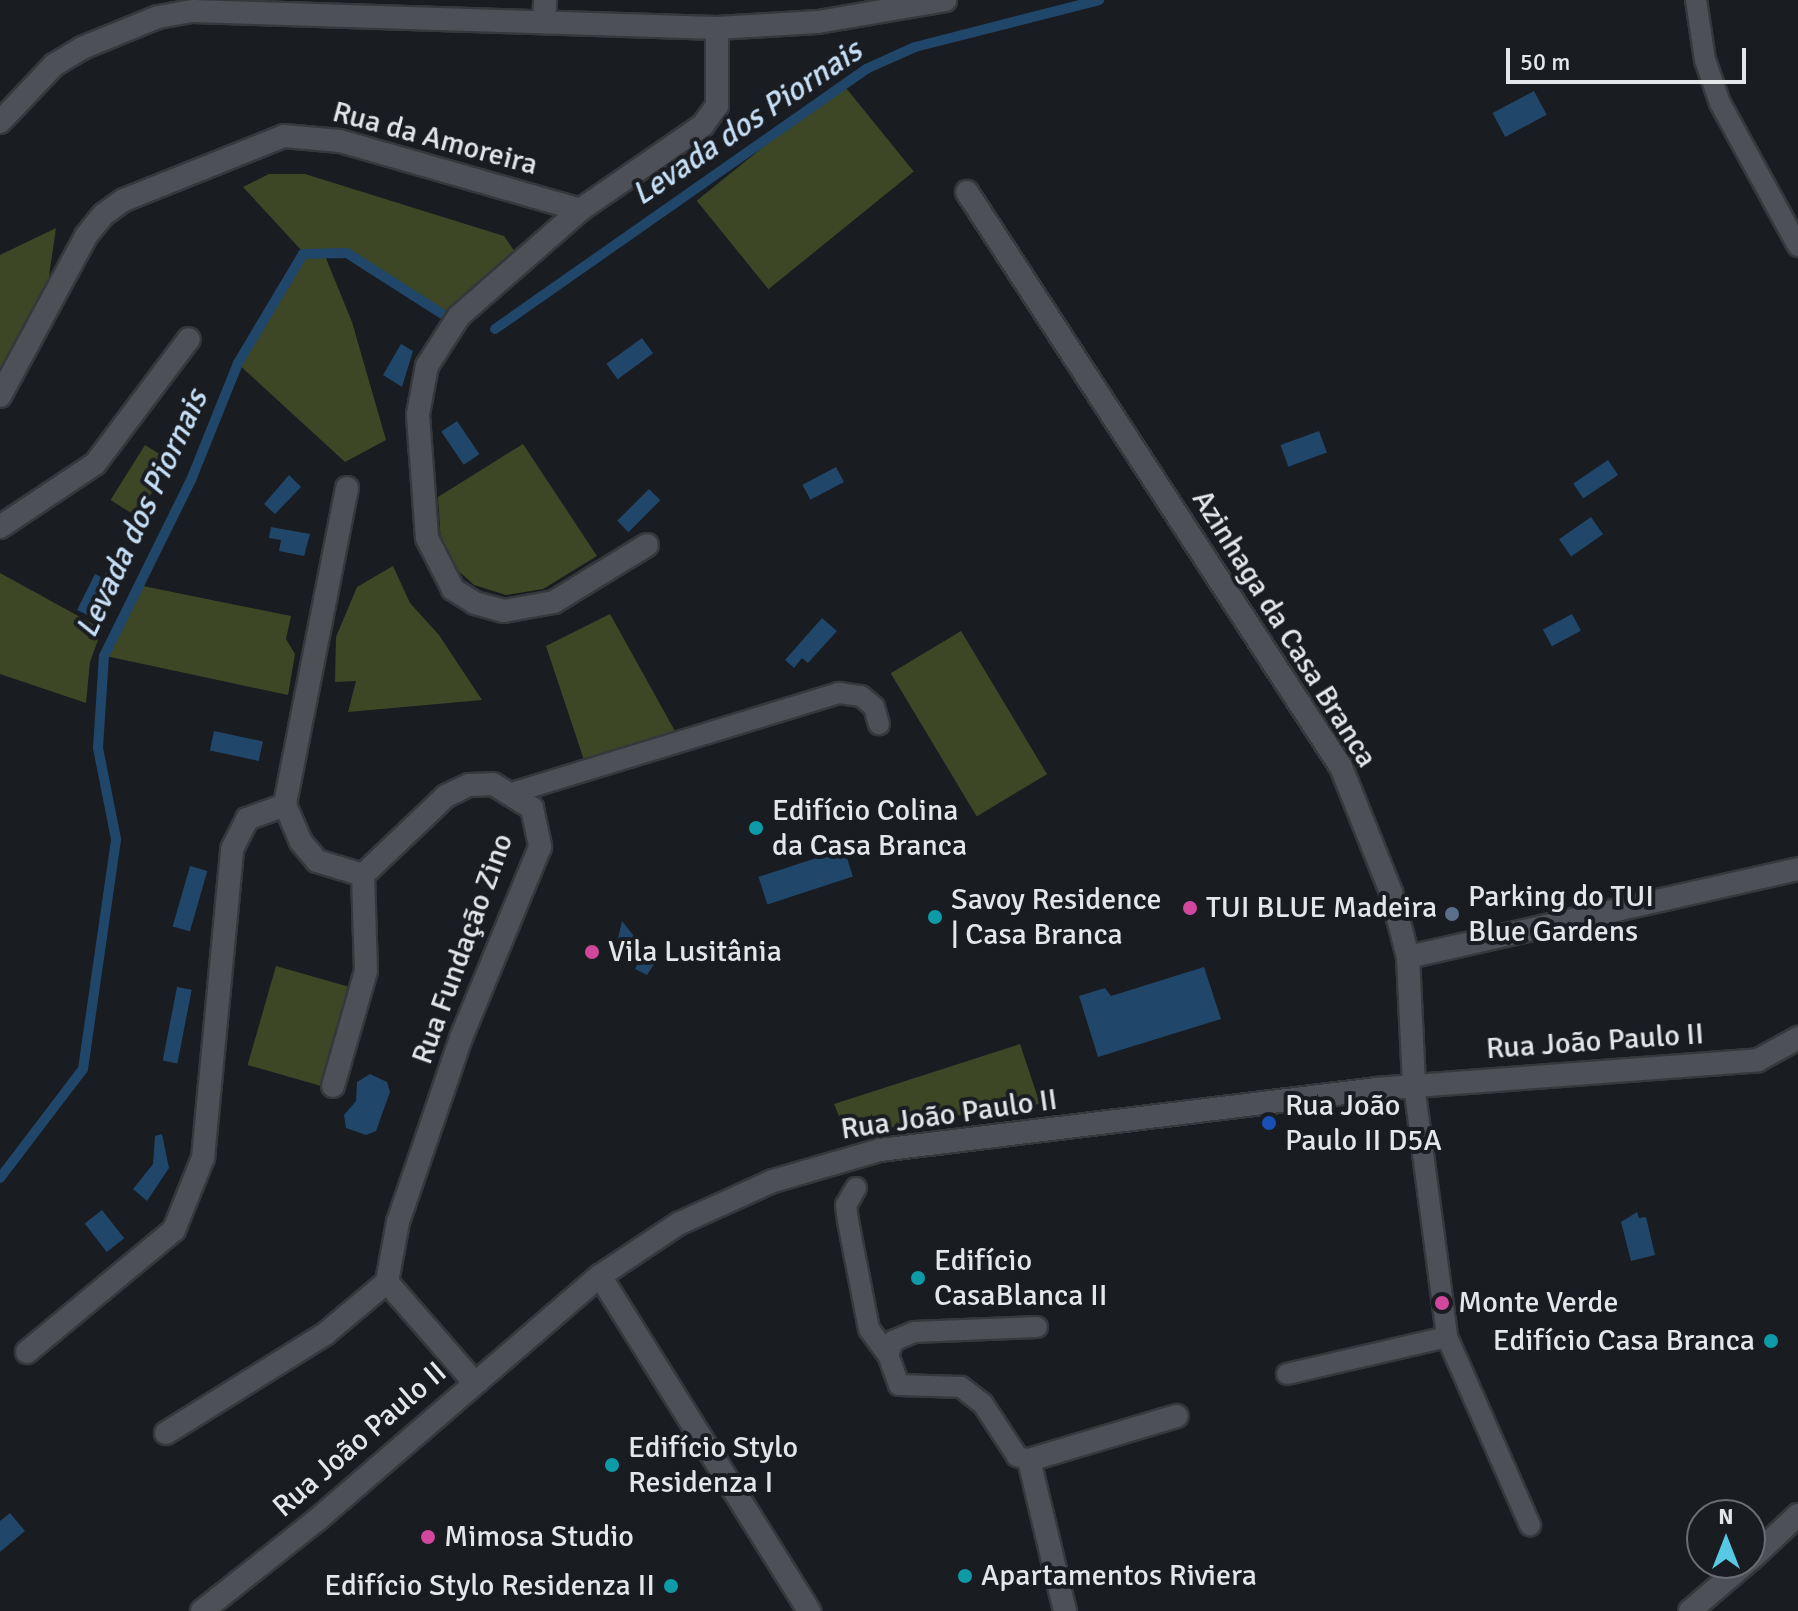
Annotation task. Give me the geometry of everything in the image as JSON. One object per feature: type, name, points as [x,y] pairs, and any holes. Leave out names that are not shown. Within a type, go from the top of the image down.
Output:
[{"type":"street","points":[[0,122],[54,65],[110,33],[158,17],[229,9],[544,11],[717,28],[818,22],[945,0]]},
{"type":"street","points":[[647,545],[554,602],[504,611],[475,603],[453,589],[427,538],[418,414],[427,366],[459,316],[580,210],[703,125],[717,106],[717,28]]},
{"type":"street","name":"Rua da Amoreira","points":[[0,396],[86,236],[103,215],[124,200],[284,136],[340,141],[580,210]]},
{"type":"street","name":"Azinhaga da Casa Branca","points":[[967,192],[1341,767],[1391,892],[1408,957],[1414,1085]]},
{"type":"street","points":[[0,527],[95,464],[189,339]]},
{"type":"street","points":[[333,1086],[366,971],[363,875],[317,861],[301,842],[285,805],[347,488]]},
{"type":"street","name":"Rua Fundação Zino","points":[[363,875],[446,796],[469,785],[493,784],[515,792],[532,808],[540,847],[462,1035],[398,1222],[387,1282]]},
{"type":"street","points":[[27,1352],[174,1230],[203,1158],[232,849],[247,819],[285,805]]},
{"type":"street","points":[[1408,957],[1798,869]]},
{"type":"street","name":"Rua João Paulo II","points":[[202,1611],[317,1520],[473,1381],[600,1276],[678,1224],[760,1187],[880,1150],[1414,1085],[1758,1060],[1787,1049],[1798,1038]]},
{"type":"street","points":[[600,1276],[809,1611]]},
{"type":"street","points":[[166,1433],[325,1334],[387,1282],[473,1381]]},
{"type":"street","points":[[1065,1611],[1029,1460],[1177,1416]]},
{"type":"street","points":[[1766,1544],[1798,1515]]},
{"type":"street","points":[[1705,1607],[1731,1579]]},
{"type":"lane","points":[[1696,0],[1705,60],[1720,103],[1798,246]]},
{"type":"lane","points":[[515,792],[839,693],[861,696],[874,707],[879,724]]},
{"type":"lane","name":"Azinhaga da Casa Branca","points":[[1414,1085],[1447,1337],[1530,1525]]},
{"type":"lane","points":[[856,1188],[846,1205],[869,1329],[888,1355],[899,1385],[961,1387],[983,1404],[1017,1456],[1029,1460]]},
{"type":"lane","points":[[888,1355],[893,1341],[914,1332],[1037,1327]]},
{"type":"lane","points":[[1287,1374],[1447,1337]]},
{"type":"green space","points":[[842,83],[914,172],[768,289],[697,201]]},
{"type":"green space","points":[[269,174],[305,174],[504,236],[515,252],[510,264],[448,312],[348,251],[323,251],[352,322],[386,440],[345,462],[236,362],[302,251],[243,187]]},
{"type":"green space","points":[[56,228],[47,290],[0,371],[0,255]]},
{"type":"green space","points":[[523,444],[597,556],[543,589],[506,595],[474,585],[453,566],[441,543],[438,497]]},
{"type":"green space","points":[[145,445],[171,461],[137,517],[111,500]]},
{"type":"green space","points":[[393,566],[410,603],[439,635],[482,700],[348,712],[356,681],[335,682],[336,637],[357,587]]},
{"type":"green space","points":[[0,573],[102,629],[90,662],[86,703],[0,674]]},
{"type":"green space","points":[[138,585],[291,616],[286,639],[295,654],[288,695],[101,655]]},
{"type":"green space","points":[[610,614],[676,733],[584,760],[546,646]]},
{"type":"green space","points":[[961,631],[1047,774],[977,816],[891,673]]},
{"type":"green space","points":[[276,966],[355,989],[326,1088],[248,1065]]},
{"type":"green space","points":[[1020,1044],[1040,1104],[919,1121],[848,1138],[834,1104]]},
{"type":"water","points":[[1534,91],[1547,115],[1505,137],[1493,113]]},
{"type":"water","points":[[642,338],[653,353],[618,379],[606,364]]},
{"type":"water","points":[[401,344],[413,351],[402,387],[383,375]]},
{"type":"water","points":[[457,421],[479,454],[464,465],[441,432]]},
{"type":"water","points":[[1319,431],[1327,453],[1288,467],[1280,445]]},
{"type":"water","points":[[1608,460],[1618,475],[1583,498],[1573,483]]},
{"type":"water","points":[[836,467],[844,482],[810,500],[802,485]]},
{"type":"water","points":[[289,475],[301,487],[275,514],[264,504]]},
{"type":"water","points":[[649,489],[660,500],[628,532],[617,521]]},
{"type":"water","points":[[1591,517],[1603,534],[1571,557],[1559,539]]},
{"type":"water","points":[[271,527],[310,534],[304,556],[279,551],[281,540],[269,538]]},
{"type":"water","points":[[106,572],[116,577],[96,619],[77,610],[95,574],[103,578]]},
{"type":"water","points":[[1572,614],[1581,631],[1552,646],[1543,629]]},
{"type":"water","points":[[822,618],[837,631],[808,663],[802,658],[794,668],[785,660]]},
{"type":"water","points":[[214,731],[263,741],[259,761],[210,751]]},
{"type":"water","points":[[844,849],[853,877],[767,904],[758,877]]},
{"type":"water","points":[[190,866],[207,871],[190,932],[173,927]]},
{"type":"water","points":[[622,921],[655,963],[647,975],[635,969],[639,961],[616,947]]},
{"type":"water","points":[[1204,967],[1221,1019],[1098,1057],[1079,996],[1105,988],[1111,996]]},
{"type":"water","points":[[177,987],[192,990],[177,1063],[163,1061]]},
{"type":"water","points":[[370,1074],[387,1082],[390,1092],[376,1131],[366,1135],[346,1128],[344,1115],[356,1101],[357,1082]]},
{"type":"water","points":[[162,1134],[169,1168],[147,1201],[133,1189],[153,1164],[155,1136]]},
{"type":"water","points":[[102,1210],[124,1238],[107,1252],[85,1224]]},
{"type":"water","points":[[1637,1212],[1639,1218],[1646,1217],[1655,1255],[1631,1261],[1621,1222]]},
{"type":"water","points":[[10,1513],[25,1531],[0,1552],[0,1521]]},
{"type":"waterway","name":"Levada dos Piornais","points":[[495,329],[866,69],[915,47],[1099,0]]},
{"type":"waterway","name":"Levada dos Piornais","points":[[0,1178],[83,1069],[116,839],[98,748],[104,656],[191,480],[238,363],[303,254],[347,253],[441,313]]},
{"type":"place","name":"Edifício Colina da Casa Branca","points":[[756,828]]},
{"type":"place","name":"TUI BLUE Madeira","points":[[1190,908]]},
{"type":"place","name":"Parking do TUI Blue Gardens","points":[[1452,914]]},
{"type":"place","name":"Savoy Residence | Casa Branca","points":[[935,917]]},
{"type":"place","name":"Vila Lusitânia","points":[[592,952]]},
{"type":"place","name":"Rua João Paulo II D5A","points":[[1269,1123]]},
{"type":"place","name":"Edifício CasaBlanca II","points":[[918,1278]]},
{"type":"place","name":"Monte Verde","points":[[1442,1303]]},
{"type":"place","name":"Edifício Casa Branca","points":[[1771,1341]]},
{"type":"place","name":"Edifício Stylo Residenza I","points":[[612,1465]]},
{"type":"place","name":"Mimosa Studio","points":[[428,1537]]},
{"type":"place","name":"Apartamentos Riviera","points":[[965,1576]]},
{"type":"place","name":"Edifício Stylo Residenza II","points":[[671,1586]]}]
